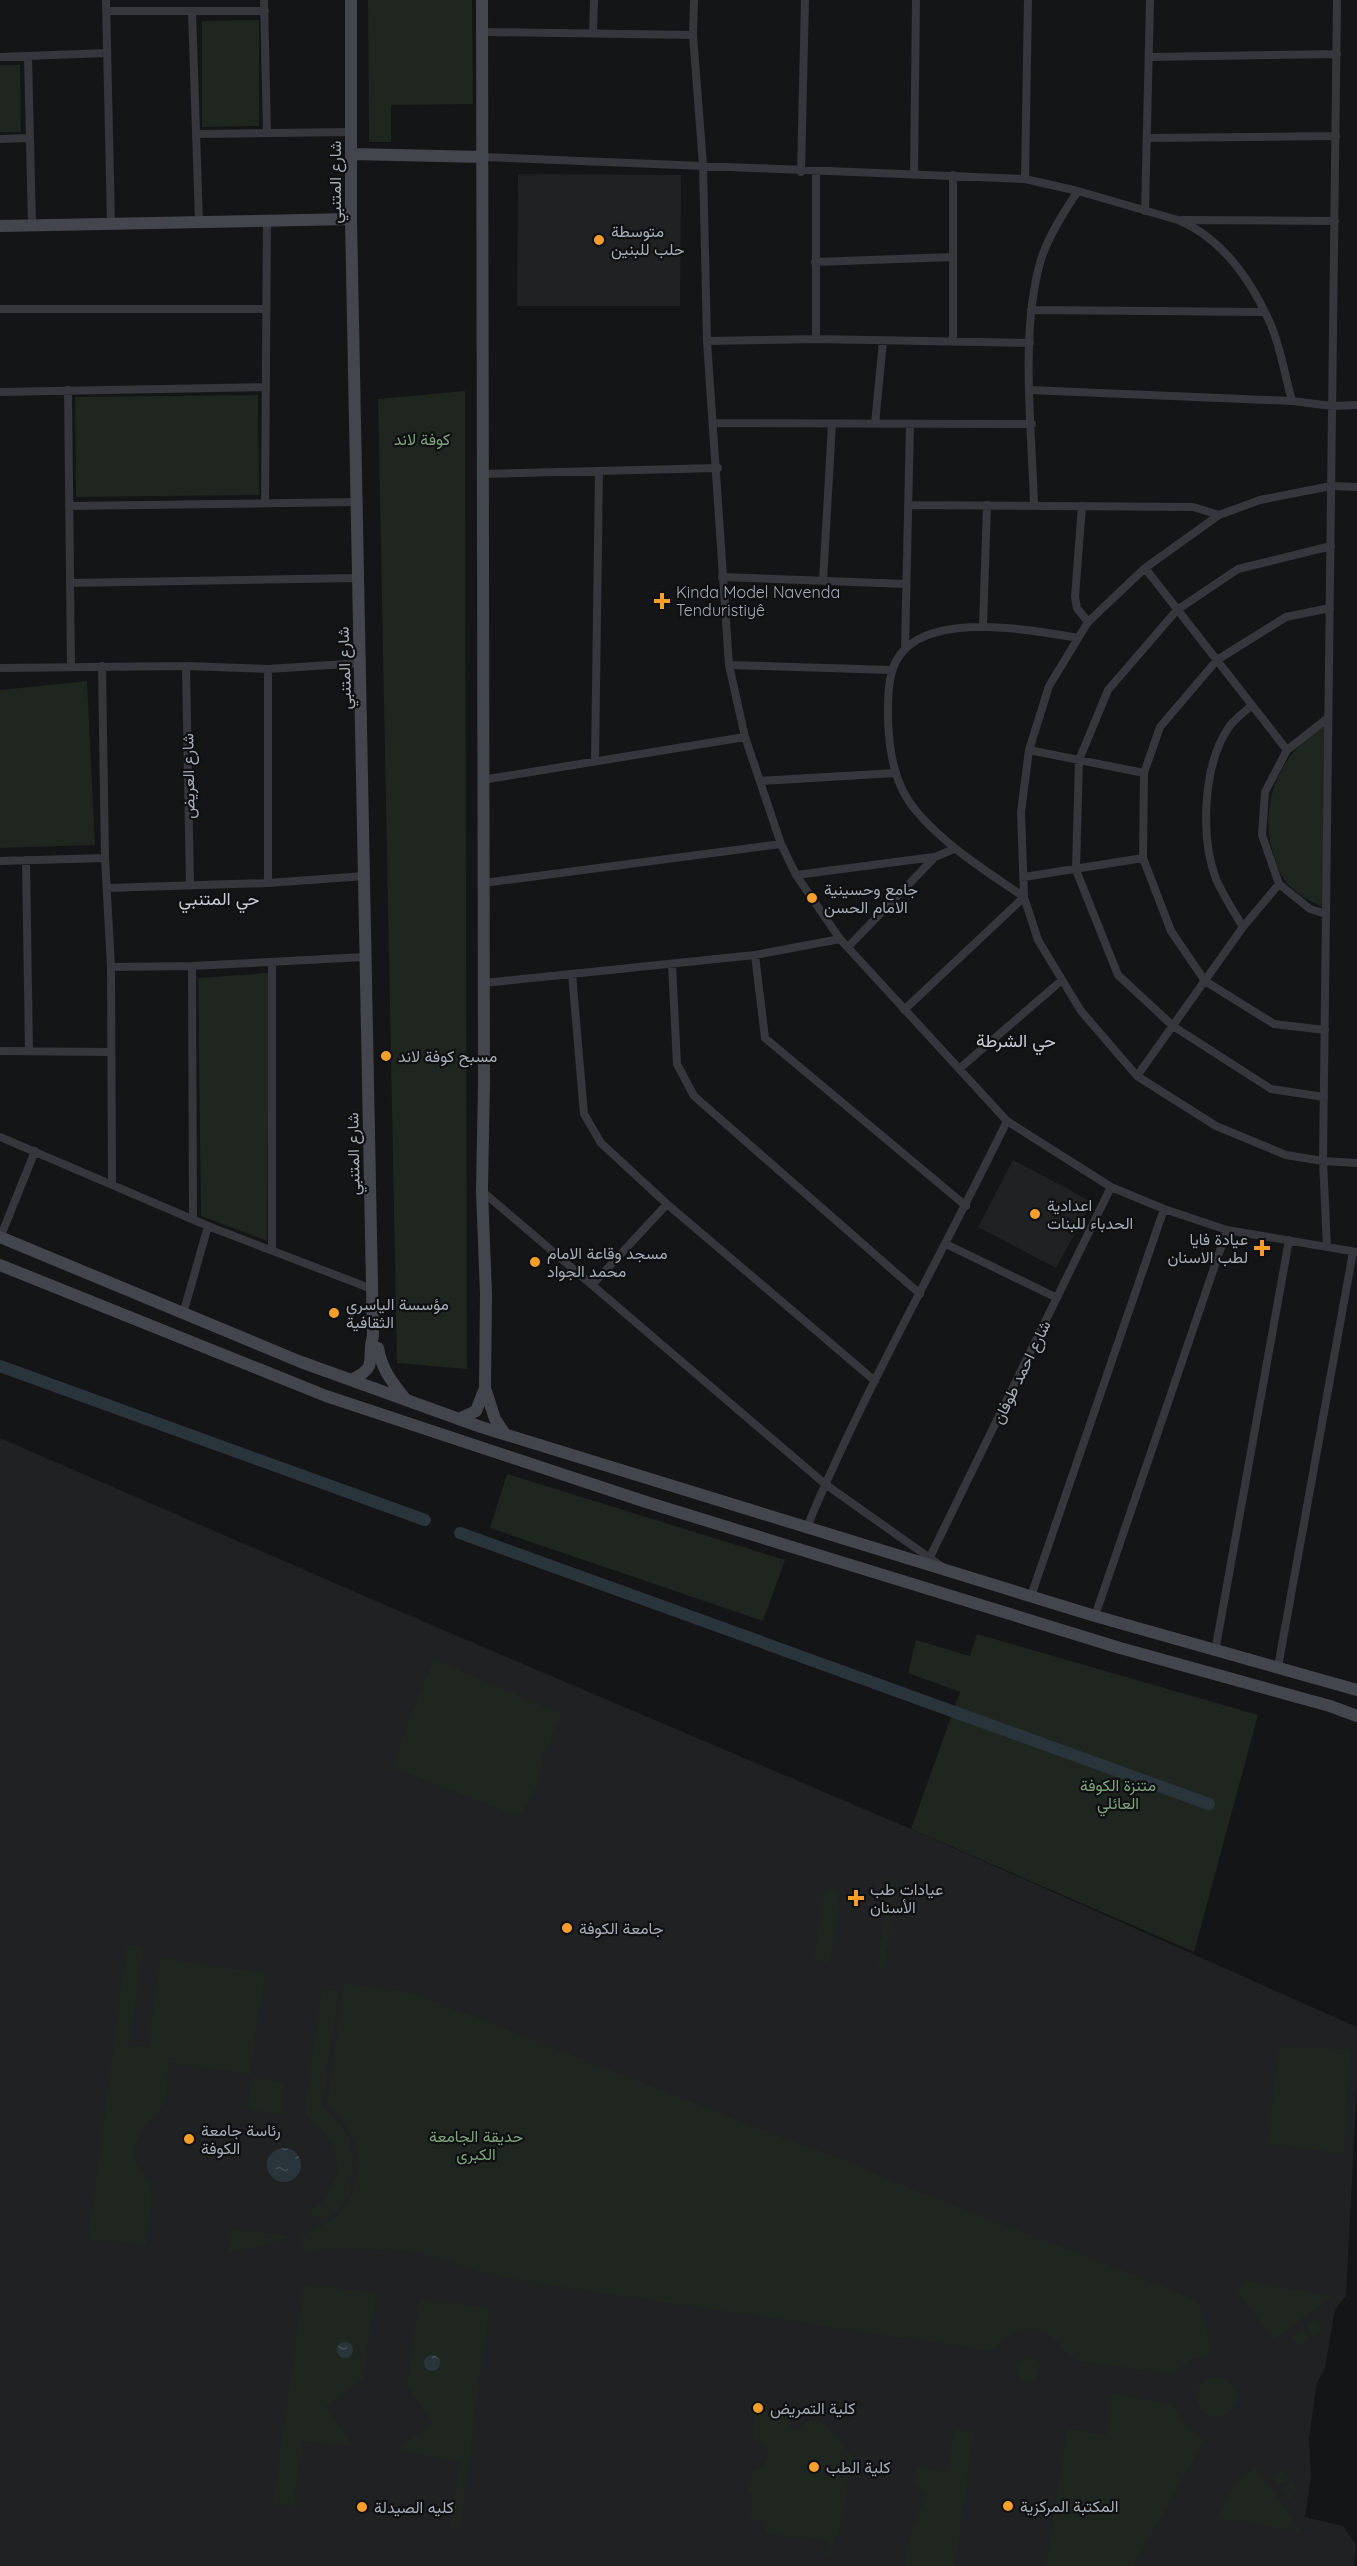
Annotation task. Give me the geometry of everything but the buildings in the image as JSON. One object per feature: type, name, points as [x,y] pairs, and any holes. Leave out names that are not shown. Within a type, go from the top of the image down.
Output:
[{"type":"street","points":[[106,0],[111,224]]},
{"type":"street","points":[[264,0],[267,133]]},
{"type":"street","name":"شارع المتنبي","points":[[351,0],[351,219],[373,1336],[371,1365],[364,1374],[351,1380]]},
{"type":"street","points":[[482,0],[481,474],[484,883],[482,1191],[486,1294],[485,1388],[492,1411],[505,1434]]},
{"type":"street","points":[[593,33],[594,0]]},
{"type":"street","points":[[694,0],[693,35],[703,165],[707,341],[718,468],[722,577],[729,665],[745,737],[781,844],[796,875],[840,939],[1007,1121],[1111,1187],[1164,1209],[1227,1230],[1355,1252],[1278,1667]]},
{"type":"street","points":[[801,172],[805,0]]},
{"type":"street","points":[[914,175],[916,0]]},
{"type":"street","points":[[1025,179],[1028,0]]},
{"type":"street","points":[[1145,211],[1150,0]]},
{"type":"street","points":[[1327,1247],[1323,1161],[1337,0]]},
{"type":"street","points":[[107,11],[265,11]]},
{"type":"street","points":[[192,11],[198,222]]},
{"type":"street","points":[[482,32],[693,35]]},
{"type":"street","points":[[0,57],[107,53]]},
{"type":"street","points":[[1149,57],[1337,54]]},
{"type":"street","points":[[27,56],[32,226]]},
{"type":"street","points":[[196,134],[352,132]]},
{"type":"street","points":[[1147,138],[1336,136]]},
{"type":"street","points":[[0,139],[29,138]]},
{"type":"street","points":[[352,154],[703,165],[801,172],[952,175],[1025,179],[1078,191],[1178,220],[1190,225],[1226,252],[1251,287],[1264,312],[1279,348],[1292,401]]},
{"type":"street","points":[[816,171],[816,339]]},
{"type":"street","points":[[952,175],[953,342]]},
{"type":"street","points":[[1034,506],[1030,390],[1031,310],[1040,262],[1060,218],[1078,191]]},
{"type":"street","points":[[0,226],[351,219]]},
{"type":"street","points":[[1178,220],[1335,220]]},
{"type":"street","points":[[265,502],[267,221]]},
{"type":"street","points":[[815,261],[953,257]]},
{"type":"street","points":[[0,309],[266,309]]},
{"type":"street","points":[[1031,310],[1264,312]]},
{"type":"street","points":[[707,341],[816,339],[1030,343]]},
{"type":"street","points":[[875,424],[883,341]]},
{"type":"street","points":[[0,392],[266,387]]},
{"type":"street","points":[[68,390],[71,667]]},
{"type":"street","points":[[1030,390],[1292,401],[1332,406],[1357,405]]},
{"type":"street","points":[[714,423],[1032,424]]},
{"type":"street","points":[[823,581],[832,424]]},
{"type":"street","points":[[905,649],[910,424]]},
{"type":"street","points":[[481,474],[718,468]]},
{"type":"street","points":[[595,761],[599,471]]},
{"type":"street","points":[[1357,487],[1331,486],[1260,500],[1219,515],[1145,568],[1088,622],[1049,686],[1029,750],[1021,812],[1024,897],[1038,940],[1081,1011],[1137,1076],[1216,1126],[1286,1155],[1323,1161],[1357,1163]]},
{"type":"street","points":[[69,506],[356,502]]},
{"type":"street","points":[[908,505],[1193,507],[1219,515]]},
{"type":"street","points":[[983,626],[987,505]]},
{"type":"street","points":[[1082,506],[1075,597],[1077,608],[1088,622]]},
{"type":"street","points":[[1324,1097],[1271,1089],[1173,1026],[1118,975],[1076,870],[1079,760],[1108,690],[1177,610],[1238,569],[1331,546]]},
{"type":"street","points":[[1145,568],[1287,750]]},
{"type":"street","points":[[722,577],[906,584]]},
{"type":"street","points":[[70,583],[358,578]]},
{"type":"street","points":[[1325,1030],[1274,1024],[1205,981],[1171,931],[1143,858],[1144,773],[1160,727],[1217,660],[1286,617],[1330,608]]},
{"type":"street","points":[[1024,897],[954,849],[915,811],[895,773],[889,739],[888,694],[892,670],[905,649],[923,638],[949,629],[983,626],[1078,638]]},
{"type":"street","points":[[0,668],[186,666],[268,669],[361,663]]},
{"type":"street","points":[[729,665],[892,670]]},
{"type":"street","points":[[102,666],[105,858],[111,967],[112,1183]]},
{"type":"street","name":"شارع العريض","points":[[186,666],[190,885]]},
{"type":"street","points":[[268,669],[268,883]]},
{"type":"street","points":[[1243,927],[1216,878],[1208,840],[1209,776],[1218,746],[1230,726],[1252,705]]},
{"type":"street","points":[[1326,914],[1310,909],[1279,884],[1262,836],[1265,792],[1287,750],[1329,718]]},
{"type":"street","points":[[482,780],[745,737]]},
{"type":"street","points":[[1029,750],[1144,773]]},
{"type":"street","points":[[760,781],[895,773]]},
{"type":"street","points":[[484,883],[781,844]]},
{"type":"street","points":[[796,875],[935,857],[954,849]]},
{"type":"street","points":[[848,947],[935,857]]},
{"type":"street","points":[[0,861],[105,858]]},
{"type":"street","points":[[1024,878],[1143,858]]},
{"type":"street","points":[[26,861],[29,1052]]},
{"type":"street","points":[[107,888],[268,883],[365,876]]},
{"type":"street","points":[[1137,1076],[1243,927],[1279,884]]},
{"type":"street","points":[[904,1010],[1024,897]]},
{"type":"street","points":[[484,983],[755,955],[840,939]]},
{"type":"street","points":[[755,955],[765,1038],[966,1206]]},
{"type":"street","points":[[111,967],[192,966],[365,957]]},
{"type":"street","points":[[272,962],[272,1250]]},
{"type":"street","points":[[672,965],[677,1064],[694,1096],[920,1294]]},
{"type":"street","points":[[192,966],[193,1218]]},
{"type":"street","points":[[572,974],[584,1114],[601,1143],[667,1204],[875,1382]]},
{"type":"street","points":[[959,1068],[1062,980]]},
{"type":"street","points":[[0,1051],[111,1052]]},
{"type":"street","points":[[807,1527],[825,1484],[875,1382],[1007,1121]]},
{"type":"street","points":[[0,1137],[208,1226],[372,1289]]},
{"type":"street","points":[[35,1151],[0,1238],[183,1314],[351,1380],[505,1434],[1095,1616],[1215,1652],[1357,1690]]},
{"type":"street","name":"شارع احمد طوفان","points":[[930,1557],[1111,1187]]},
{"type":"street","points":[[482,1191],[825,1484],[947,1570]]},
{"type":"street","points":[[593,1284],[667,1204]]},
{"type":"street","points":[[1031,1596],[1164,1209]]},
{"type":"street","points":[[183,1314],[208,1226]]},
{"type":"street","points":[[1095,1616],[1227,1230]]},
{"type":"street","points":[[1215,1652],[1289,1240]]},
{"type":"street","points":[[946,1244],[1057,1298]]},
{"type":"street","points":[[0,1265],[326,1396],[646,1502],[1120,1648],[1330,1706],[1357,1716]]},
{"type":"street","name":"شارع المتنبي","points":[[373,1336],[386,1374],[407,1400]]},
{"type":"street","points":[[459,1419],[476,1411],[485,1388]]},
{"type":"street","points":[[843,1561],[850,1556],[852,1551],[848,1540]]},
{"type":"shaded area","name":"متوسطة حلب للبنين","points":[[518,174],[681,175],[680,306],[517,306]]},
{"type":"shaded area","name":"اعدادية الحدباء للبنات","points":[[1013,1160],[1092,1202],[1056,1268],[978,1227]]},
{"type":"shaded area","name":"جامعة الكوفة","points":[[0,1438],[911,1829],[1357,2027],[1357,2083],[1346,2296],[1335,2309],[1325,2368],[1317,2382],[1309,2438],[1311,2477],[1305,2517],[1343,2526],[1356,2545],[1354,2566],[0,2566]]},
{"type":"green space","points":[[368,0],[472,0],[473,104],[391,105],[391,142],[369,142]]},
{"type":"green space","points":[[259,20],[259,126],[202,127],[202,21]]},
{"type":"green space","points":[[0,65],[20,65],[21,132],[0,132]]},
{"type":"green space","name":"كوفة لاند","points":[[465,391],[467,1369],[397,1363],[378,399]]},
{"type":"green space","points":[[258,395],[259,495],[76,497],[75,397]]},
{"type":"green space","points":[[87,681],[95,845],[0,848],[0,690]]},
{"type":"green space","points":[[1326,725],[1325,908],[1297,892],[1282,876],[1272,849],[1269,813],[1272,795],[1286,762],[1311,735]]},
{"type":"green space","points":[[269,973],[267,1241],[201,1216],[198,978]]},
{"type":"green space","points":[[507,1474],[785,1560],[763,1621],[490,1528]]},
{"type":"green space","name":"متنزة الكوفة العائلي","points":[[977,1634],[1258,1715],[1194,1952],[911,1829],[960,1692],[908,1673],[916,1640],[970,1656]]},
{"type":"green space","points":[[434,1659],[562,1714],[543,1757],[540,1782],[519,1817],[394,1768],[402,1738]]},
{"type":"green space","points":[[893,1877],[898,1882],[895,1904],[892,1905],[887,1901],[890,1880]]},
{"type":"green space","points":[[829,1889],[837,1890],[840,1897],[830,1961],[826,1963],[814,1959],[824,1892]]},
{"type":"green space","points":[[888,1911],[892,1913],[882,1970],[878,1965],[885,1913]]},
{"type":"green space","points":[[127,1944],[144,1946],[128,2045],[148,2047],[160,1958],[265,1973],[250,2074],[169,2063],[162,2107],[152,2120],[144,2125],[135,2148],[136,2163],[152,2187],[146,2245],[88,2240]]},
{"type":"green space","name":"حديقة الجامعة الكبرى","points":[[344,1983],[408,1992],[458,2010],[1163,2286],[1198,2301],[1212,2352],[1195,2358],[1174,2373],[1164,2373],[1077,2361],[1056,2341],[1039,2331],[1030,2330],[1013,2334],[990,2351],[540,2284],[478,2272],[416,2252],[339,2248],[304,2254],[301,2235],[335,2217],[346,2204],[357,2175],[357,2159],[348,2129],[327,2105]]},
{"type":"green space","points":[[322,1989],[339,1991],[322,2106],[347,2134],[353,2159],[348,2197],[343,2207],[335,2214],[326,2217],[312,2216],[312,2209],[323,2200],[331,2188],[337,2166],[336,2156],[322,2131],[306,2116],[305,2109]]},
{"type":"green space","points":[[1279,2047],[1350,2049],[1344,2154],[1267,2144]]},
{"type":"green space","points":[[252,2078],[285,2082],[281,2114],[248,2110]]},
{"type":"green space","points":[[231,2228],[294,2236],[246,2250],[228,2252]]},
{"type":"green space","points":[[1242,2280],[1333,2296],[1274,2340],[1236,2290],[1241,2289]]},
{"type":"green space","points":[[304,2284],[376,2293],[363,2379],[326,2407],[353,2446],[304,2442],[293,2506],[273,2504]]},
{"type":"green space","points":[[419,2299],[489,2308],[460,2529],[450,2528],[460,2463],[400,2451],[400,2445],[433,2423],[407,2385]]},
{"type":"green space","points":[[1315,2319],[1323,2330],[1313,2337],[1305,2326]]},
{"type":"green space","points":[[1302,2328],[1310,2339],[1299,2346],[1292,2336]]},
{"type":"green space","points":[[1028,2357],[1033,2358],[1039,2364],[1039,2374],[1033,2380],[1028,2381],[1023,2380],[1017,2374],[1016,2369],[1017,2364],[1023,2358]]},
{"type":"green space","points":[[1217,2377],[1225,2378],[1231,2383],[1236,2389],[1236,2405],[1231,2411],[1225,2416],[1217,2417],[1209,2416],[1203,2411],[1198,2405],[1197,2397],[1198,2389],[1203,2383],[1209,2378]]},
{"type":"green space","points":[[1112,2393],[1172,2404],[1187,2428],[1205,2440],[1133,2566],[1046,2566],[1067,2429],[1106,2435]]},
{"type":"green space","points":[[756,2409],[784,2411],[792,2428],[799,2429],[808,2420],[825,2423],[852,2456],[843,2515],[830,2557],[826,2557],[829,2541],[765,2534],[766,2521],[750,2519],[753,2493],[748,2492],[752,2471],[763,2466],[769,2453],[763,2443],[752,2438]]},
{"type":"green space","points":[[954,2428],[974,2431],[955,2566],[905,2566],[909,2538],[926,2492],[914,2485],[917,2466],[947,2471]]},
{"type":"green space","points":[[1256,2468],[1302,2532],[1217,2518],[1235,2482]]},
{"type":"green space","points":[[1283,2469],[1290,2478],[1280,2486],[1272,2477]]},
{"type":"green space","points":[[1292,2481],[1299,2491],[1289,2499],[1281,2489]]},
{"type":"water","points":[[284,2148],[296,2153],[301,2165],[296,2177],[284,2182],[272,2177],[267,2165],[272,2153]]},
{"type":"water","points":[[345,2342],[351,2344],[353,2350],[351,2356],[345,2358],[339,2356],[337,2350],[339,2344]]},
{"type":"water","points":[[432,2355],[438,2357],[440,2363],[438,2369],[432,2371],[426,2369],[424,2363],[426,2357]]},
{"type":"waterway","points":[[0,1366],[425,1520]]},
{"type":"waterway","points":[[460,1533],[1209,1804]]},
{"type":"place","name":"متوسطة حلب للبنين","points":[[599,240]]},
{"type":"place","name":"Kinda Model Navenda Tenduristiyê","points":[[662,601]]},
{"type":"place","name":"جامع وحسينية الامام الحسن","points":[[812,898]]},
{"type":"place","name":"مسبح كوفة لاند","points":[[386,1056]]},
{"type":"place","name":"اعدادية الحدباء للبنات","points":[[1035,1214]]},
{"type":"place","name":"عيادة فايا لطب الاسنان","points":[[1262,1248]]},
{"type":"place","name":"مسجد وقاعة الامام محمد الجواد","points":[[535,1262]]},
{"type":"place","name":"مؤسسة الياسري الثقافية","points":[[334,1313]]},
{"type":"place","name":"عيادات طب الأسنان","points":[[856,1898]]},
{"type":"place","name":"جامعة الكوفة","points":[[567,1928]]},
{"type":"place","name":"رئاسة جامعة الكوفة","points":[[189,2139]]},
{"type":"place","name":"كلية التمريض","points":[[758,2408]]},
{"type":"place","name":"كلية الطب","points":[[814,2467]]},
{"type":"place","name":"المكتبة المركزية","points":[[1008,2506]]},
{"type":"place","name":"كليه الصيدلة","points":[[362,2507]]},
{"type":"district","name":"حي المتنبي","points":[[219,899]]},
{"type":"district","name":"حي الشرطة","points":[[1016,1041]]}]
